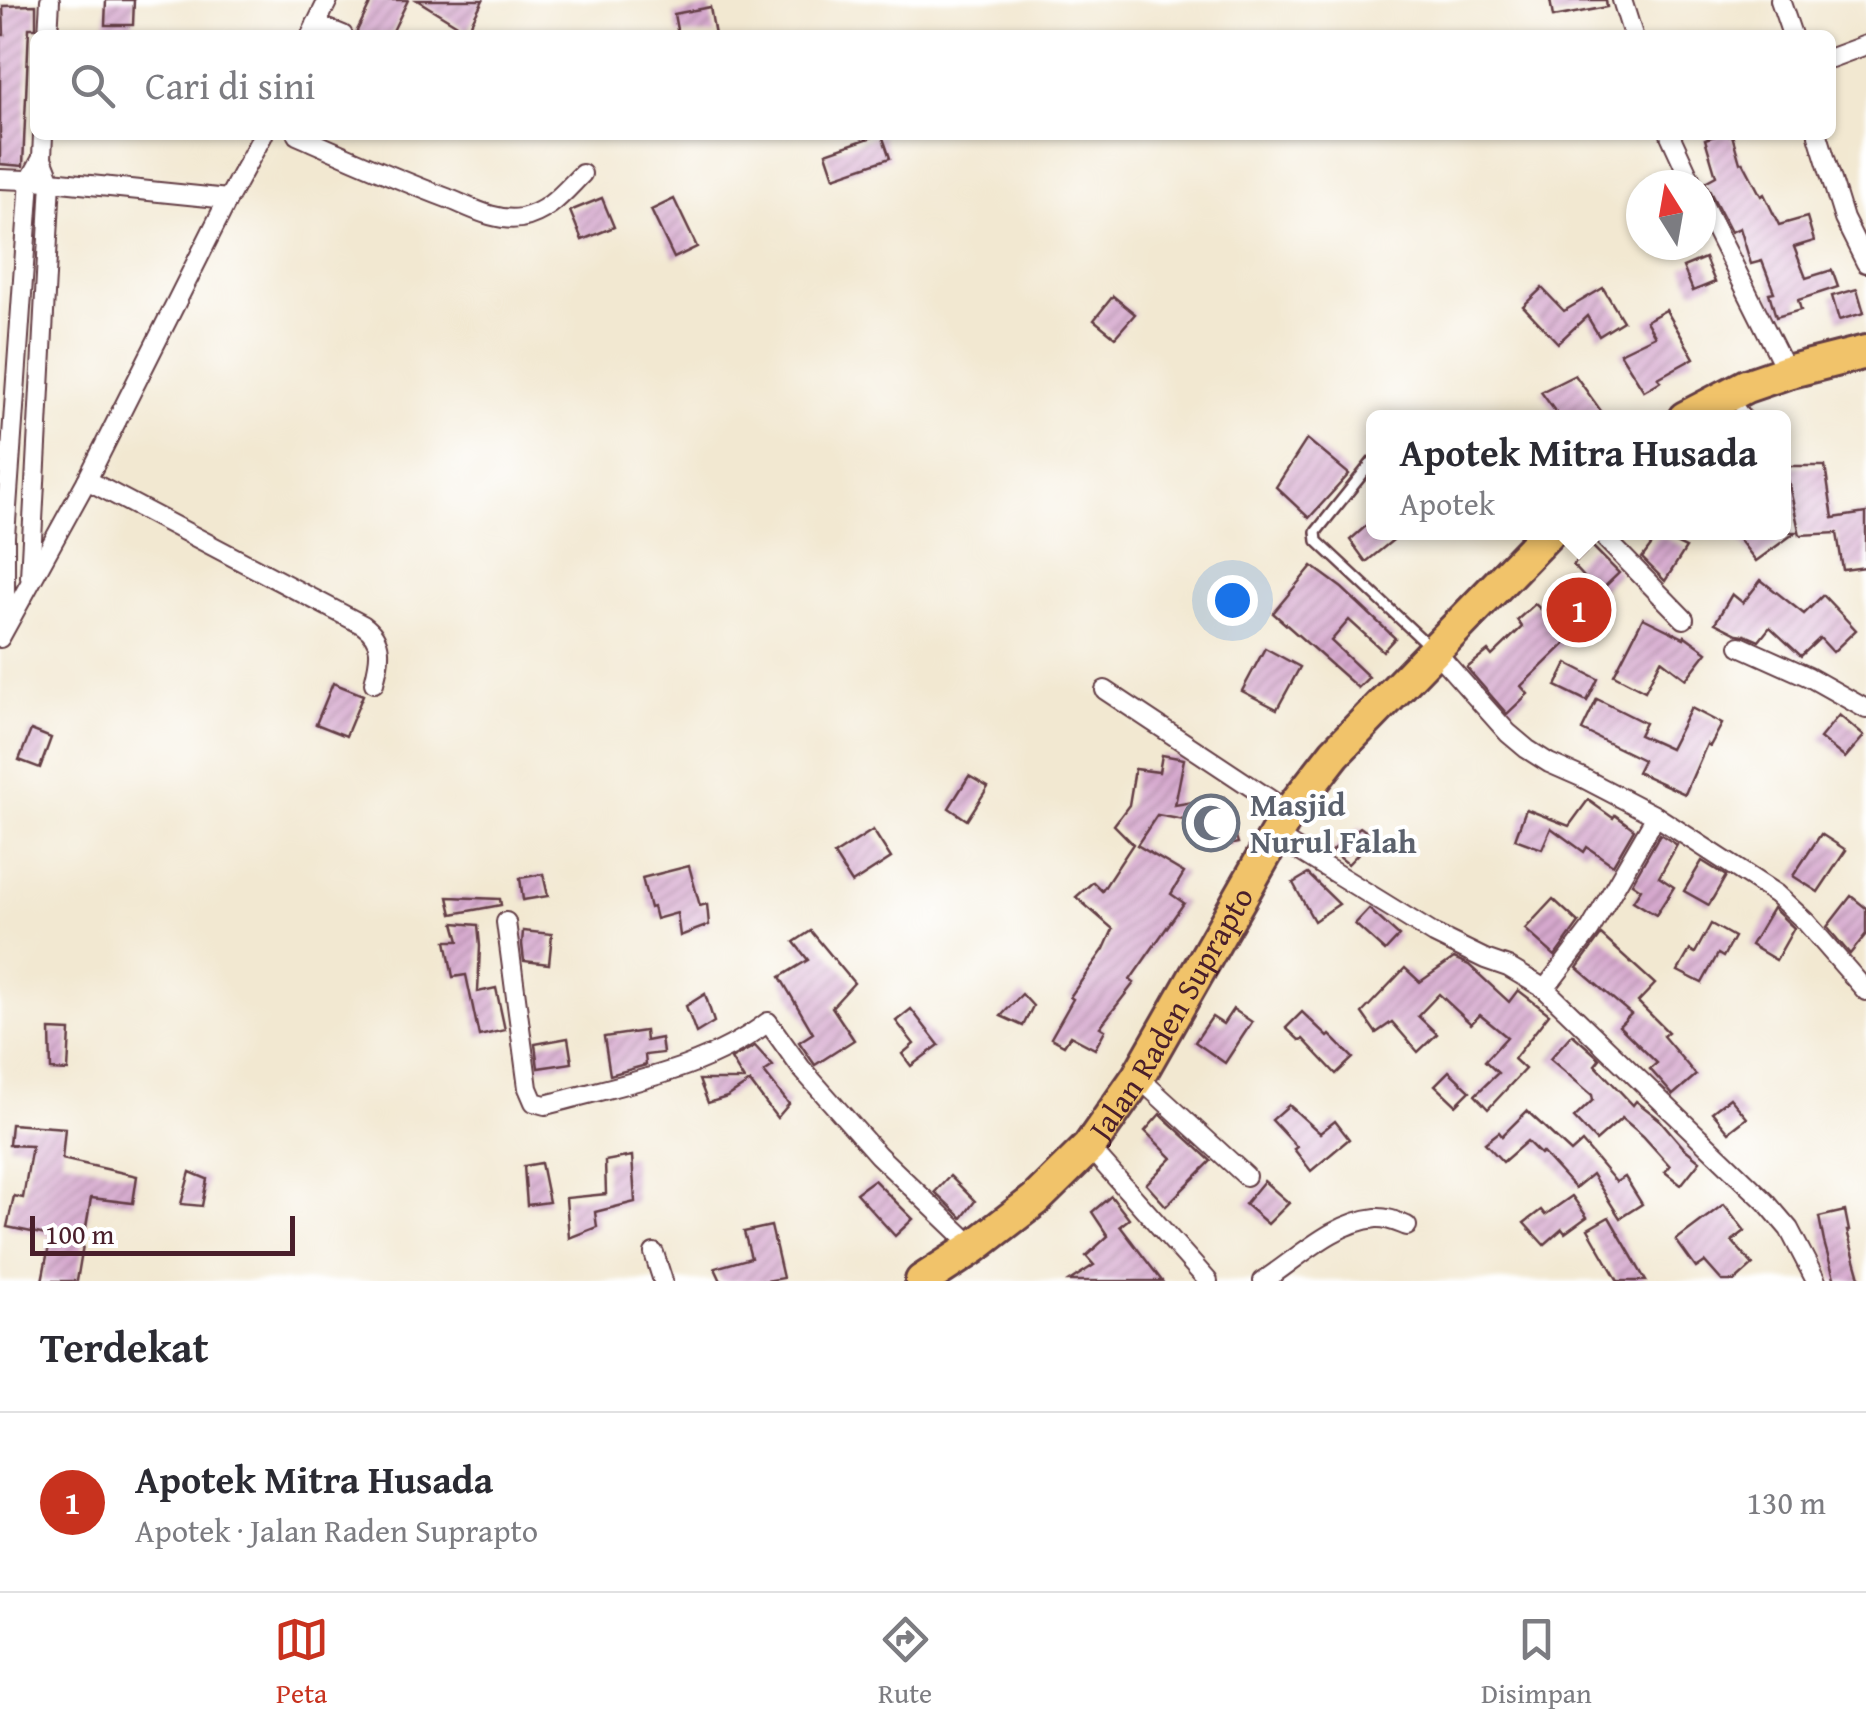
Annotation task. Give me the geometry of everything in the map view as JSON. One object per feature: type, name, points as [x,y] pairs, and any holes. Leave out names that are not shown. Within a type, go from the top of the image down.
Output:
[{"type":"highway","points":[[1738,406],[1786,372],[1866,352]]},
{"type":"highway","name":"Jalan Raden Suprapto","points":[[922,1281],[1035,1200],[1089,1147],[1138,1076],[1282,824],[1335,753],[1541,540]]},
{"type":"street","points":[[48,30],[50,0]]},
{"type":"street","points":[[314,29],[328,0]]},
{"type":"street","points":[[1622,0],[1631,30]]},
{"type":"street","points":[[1780,0],[1790,30]]},
{"type":"street","points":[[1836,56],[1866,45]]},
{"type":"street","points":[[2,633],[30,180],[42,158],[44,140]]},
{"type":"street","points":[[2,633],[87,480],[260,140]]},
{"type":"street","points":[[308,140],[382,174],[499,218],[523,218],[539,212],[582,174]]},
{"type":"street","points":[[1672,140],[1686,170]]},
{"type":"street","points":[[1819,140],[1844,220],[1866,262]]},
{"type":"street","points":[[30,583],[51,181],[42,158]]},
{"type":"street","points":[[0,179],[228,198]]},
{"type":"street","points":[[1716,230],[1786,372]]},
{"type":"street","points":[[87,480],[373,632],[381,657],[374,683]]},
{"type":"street","points":[[1607,540],[1684,618]]},
{"type":"street","points":[[1740,646],[1809,676],[1866,709]]},
{"type":"street","points":[[1435,651],[1454,676],[1527,749],[1549,764],[1656,816],[1776,894],[1866,990]]},
{"type":"street","points":[[1106,690],[1434,934],[1508,967],[1545,989],[1766,1202],[1790,1229],[1816,1281]]},
{"type":"street","points":[[1545,989],[1590,930],[1656,816]]},
{"type":"street","points":[[506,922],[528,1088],[534,1102],[545,1105],[697,1063],[728,1049],[768,1022],[801,1068],[878,1155],[974,1246]]},
{"type":"street","points":[[1138,1076],[1246,1176]]},
{"type":"street","points":[[1089,1147],[1208,1281]]},
{"type":"street","points":[[1264,1281],[1337,1232],[1360,1222],[1389,1219],[1407,1226]]},
{"type":"street","points":[[654,1252],[663,1281]]},
{"type":"lane","points":[[1366,471],[1315,536],[1435,651]]},
{"type":"building","points":[[106,0],[134,0],[133,25],[105,25]]},
{"type":"building","points":[[372,0],[408,0],[393,30],[357,30]]},
{"type":"building","points":[[417,0],[483,0],[465,30]]},
{"type":"building","points":[[1550,0],[1606,0],[1607,7],[1553,17]]},
{"type":"building","points":[[36,5],[36,28],[29,28],[23,166],[0,164],[3,6]]},
{"type":"building","points":[[710,7],[714,30],[677,30],[674,14]]},
{"type":"building","points":[[864,140],[884,140],[890,158],[834,177],[826,153]]},
{"type":"building","points":[[1705,140],[1733,140],[1740,163],[1743,162],[1761,196],[1764,194],[1779,225],[1807,217],[1814,241],[1794,247],[1806,278],[1832,270],[1838,287],[1798,300],[1801,310],[1776,317],[1769,293],[1774,292],[1762,261],[1751,264],[1740,228],[1731,232],[1716,203],[1716,170]]},
{"type":"building","points":[[602,198],[614,227],[582,240],[570,211]]},
{"type":"building","points":[[674,199],[697,247],[674,258],[651,210]]},
{"type":"building","points":[[1706,260],[1715,282],[1693,291],[1683,267]]},
{"type":"building","points":[[1542,288],[1564,311],[1603,288],[1623,321],[1599,336],[1587,316],[1558,343],[1523,306]]},
{"type":"building","points":[[1857,289],[1864,313],[1839,320],[1832,296]]},
{"type":"building","points":[[1113,296],[1135,314],[1115,337],[1094,320]]},
{"type":"building","points":[[1666,310],[1694,358],[1658,378],[1661,381],[1644,391],[1620,353],[1655,336],[1646,321]]},
{"type":"building","points":[[1575,375],[1600,410],[1554,410],[1541,392]]},
{"type":"building","points":[[1307,439],[1349,474],[1309,518],[1276,487]]},
{"type":"building","points":[[1791,466],[1825,466],[1833,518],[1866,513],[1866,567],[1843,570],[1837,533],[1800,535],[1791,494]]},
{"type":"building","points":[[1366,526],[1366,540],[1393,540],[1366,562],[1350,540]]},
{"type":"building","points":[[1655,540],[1669,540],[1686,548],[1665,581],[1642,558]]},
{"type":"building","points":[[1740,540],[1785,540],[1756,561]]},
{"type":"building","points":[[1592,546],[1619,573],[1590,601],[1600,610],[1521,686],[1528,694],[1507,714],[1467,668],[1488,651],[1492,656],[1522,627],[1517,620],[1535,604],[1544,612],[1584,577],[1573,565]]},
{"type":"building","points":[[1312,566],[1342,588],[1395,638],[1383,651],[1349,620],[1331,641],[1369,677],[1358,688],[1273,613]]},
{"type":"building","points":[[1761,580],[1804,614],[1823,595],[1856,630],[1833,652],[1820,638],[1801,656],[1770,627],[1759,641],[1715,623],[1732,594],[1743,603]]},
{"type":"building","points":[[1643,618],[1685,636],[1707,652],[1686,679],[1661,660],[1645,691],[1614,675]]},
{"type":"building","points":[[1265,648],[1300,667],[1277,709],[1242,691]]},
{"type":"building","points":[[1567,663],[1598,679],[1587,701],[1556,686]]},
{"type":"building","points":[[333,683],[363,695],[346,736],[316,724]]},
{"type":"building","points":[[1597,699],[1645,723],[1639,735],[1670,749],[1691,708],[1722,724],[1710,746],[1707,744],[1685,794],[1637,772],[1643,760],[1582,730]]},
{"type":"building","points":[[1839,715],[1864,736],[1845,758],[1820,738]]},
{"type":"building","points":[[31,730],[51,738],[40,768],[19,760]]},
{"type":"building","points":[[1162,755],[1184,759],[1175,805],[1224,797],[1238,843],[1198,851],[1190,821],[1157,815],[1137,845],[1184,873],[1171,894],[1184,903],[1130,980],[1134,983],[1100,1027],[1105,1030],[1095,1049],[1070,1036],[1064,1045],[1051,1038],[1073,999],[1070,997],[1104,949],[1113,929],[1076,897],[1093,882],[1102,891],[1133,844],[1114,825],[1129,805],[1135,769],[1159,772]]},
{"type":"building","points":[[969,776],[988,787],[967,820],[949,808]]},
{"type":"building","points":[[1588,800],[1634,829],[1613,865],[1587,847],[1584,852],[1551,828],[1542,849],[1515,839],[1526,809],[1569,826]]},
{"type":"building","points":[[1360,827],[1374,837],[1348,864],[1332,851]]},
{"type":"building","points":[[873,830],[891,858],[852,883],[834,855]]},
{"type":"building","points":[[1660,834],[1677,845],[1659,877],[1674,887],[1656,915],[1633,901],[1641,889],[1632,883]]},
{"type":"building","points":[[1821,834],[1846,850],[1818,892],[1793,876]]},
{"type":"building","points":[[1702,861],[1726,876],[1709,905],[1684,891]]},
{"type":"building","points":[[689,866],[700,906],[707,904],[709,925],[680,936],[677,913],[656,919],[642,878]]},
{"type":"building","points":[[543,874],[548,896],[523,900],[520,878]]},
{"type":"building","points":[[1308,874],[1339,904],[1314,921],[1293,883]]},
{"type":"building","points":[[1851,896],[1866,908],[1866,934],[1850,954],[1827,927]]},
{"type":"building","points":[[448,897],[500,899],[501,905],[452,914]]},
{"type":"building","points":[[1553,899],[1579,923],[1555,956],[1525,929]]},
{"type":"building","points":[[1773,908],[1794,928],[1776,960],[1751,945]]},
{"type":"building","points":[[1369,909],[1399,936],[1385,951],[1355,924]]},
{"type":"building","points":[[454,923],[478,925],[478,992],[496,988],[505,1030],[479,1036],[466,975],[453,977],[446,941],[459,941]]},
{"type":"building","points":[[1711,924],[1734,937],[1723,957],[1718,954],[1702,983],[1678,971],[1690,950],[1695,953]]},
{"type":"building","points":[[523,931],[552,934],[549,964],[524,961]]},
{"type":"building","points":[[811,931],[854,983],[832,1007],[854,1040],[815,1065],[799,1042],[813,1033],[780,977],[808,960],[794,942]]},
{"type":"building","points":[[1601,935],[1655,984],[1638,1002],[1668,1032],[1663,1036],[1696,1075],[1673,1095],[1650,1069],[1657,1063],[1619,1026],[1631,1014],[1577,968]]},
{"type":"building","points":[[1454,958],[1469,965],[1509,1002],[1518,990],[1549,1014],[1514,1059],[1525,1069],[1488,1109],[1475,1095],[1498,1073],[1485,1061],[1507,1037],[1480,1015],[1471,1024],[1439,994],[1418,1016],[1437,1034],[1418,1052],[1392,1022],[1376,1033],[1362,1013],[1405,968],[1420,982]]},
{"type":"building","points":[[705,994],[714,1022],[696,1033],[686,1006]]},
{"type":"building","points":[[1022,994],[1033,1006],[1023,1026],[1001,1016]]},
{"type":"building","points":[[911,1009],[939,1045],[911,1066],[902,1054],[914,1044],[896,1021]]},
{"type":"building","points":[[1233,1009],[1252,1022],[1225,1063],[1195,1042],[1212,1017],[1223,1024]]},
{"type":"building","points":[[1302,1012],[1353,1058],[1336,1074],[1303,1039],[1299,1040],[1286,1028]]},
{"type":"building","points":[[50,1030],[70,1031],[68,1071],[51,1070]]},
{"type":"building","points":[[645,1031],[646,1041],[661,1038],[663,1053],[645,1055],[646,1065],[610,1075],[604,1037]]},
{"type":"building","points":[[1572,1034],[1600,1059],[1595,1065],[1633,1105],[1636,1101],[1659,1119],[1700,1161],[1681,1185],[1665,1172],[1670,1166],[1622,1118],[1596,1141],[1574,1118],[1593,1100],[1592,1095],[1550,1059]]},
{"type":"building","points":[[568,1038],[572,1063],[538,1068],[535,1044]]},
{"type":"building","points":[[755,1046],[773,1066],[764,1072],[789,1104],[777,1118],[750,1082],[727,1097],[708,1103],[699,1080],[744,1080],[731,1059]]},
{"type":"building","points":[[1449,1071],[1470,1091],[1456,1105],[1435,1085]]},
{"type":"building","points":[[1730,1098],[1747,1118],[1729,1132],[1712,1112]]},
{"type":"building","points":[[1289,1105],[1320,1133],[1335,1121],[1349,1139],[1311,1171],[1294,1149],[1297,1147],[1272,1120]]},
{"type":"building","points":[[1527,1111],[1571,1152],[1582,1142],[1616,1182],[1625,1177],[1642,1204],[1620,1218],[1592,1174],[1575,1188],[1527,1141],[1503,1162],[1485,1143],[1499,1132],[1502,1136]]},
{"type":"building","points":[[1160,1114],[1211,1161],[1166,1206],[1146,1184],[1172,1158],[1145,1131]]},
{"type":"building","points":[[11,1124],[65,1128],[62,1159],[137,1176],[133,1203],[91,1198],[77,1281],[42,1281],[51,1236],[7,1227],[14,1196],[23,1198],[32,1146],[9,1145]]},
{"type":"building","points":[[632,1156],[635,1202],[595,1212],[597,1227],[569,1238],[566,1198],[606,1194],[605,1161]]},
{"type":"building","points":[[541,1163],[549,1202],[527,1205],[524,1166]]},
{"type":"building","points":[[190,1172],[207,1179],[202,1206],[181,1204]]},
{"type":"building","points":[[950,1176],[975,1201],[962,1218],[935,1192]]},
{"type":"building","points":[[874,1180],[913,1219],[895,1236],[856,1193]]},
{"type":"building","points":[[1264,1181],[1289,1203],[1268,1224],[1245,1204]]},
{"type":"building","points":[[1111,1196],[1129,1219],[1120,1226],[1162,1281],[1069,1281],[1094,1265],[1086,1256],[1108,1236],[1092,1212]]},
{"type":"building","points":[[1572,1196],[1587,1217],[1565,1233],[1562,1229],[1544,1245],[1524,1223],[1541,1210],[1545,1215]]},
{"type":"building","points":[[1724,1204],[1745,1231],[1732,1241],[1753,1265],[1735,1281],[1722,1281],[1705,1262],[1696,1268],[1676,1240]]},
{"type":"building","points":[[1845,1211],[1861,1281],[1835,1281],[1824,1242],[1819,1217]]},
{"type":"building","points":[[1609,1217],[1646,1281],[1618,1281],[1588,1229]]},
{"type":"building","points":[[771,1226],[783,1278],[721,1281],[715,1268],[751,1258],[744,1232]]},
{"type":"place","name":"Apotek Mitra Husada","points":[[1579,610]]},
{"type":"place","name":"Masjid Nurul Falah","points":[[1211,823]]}]
